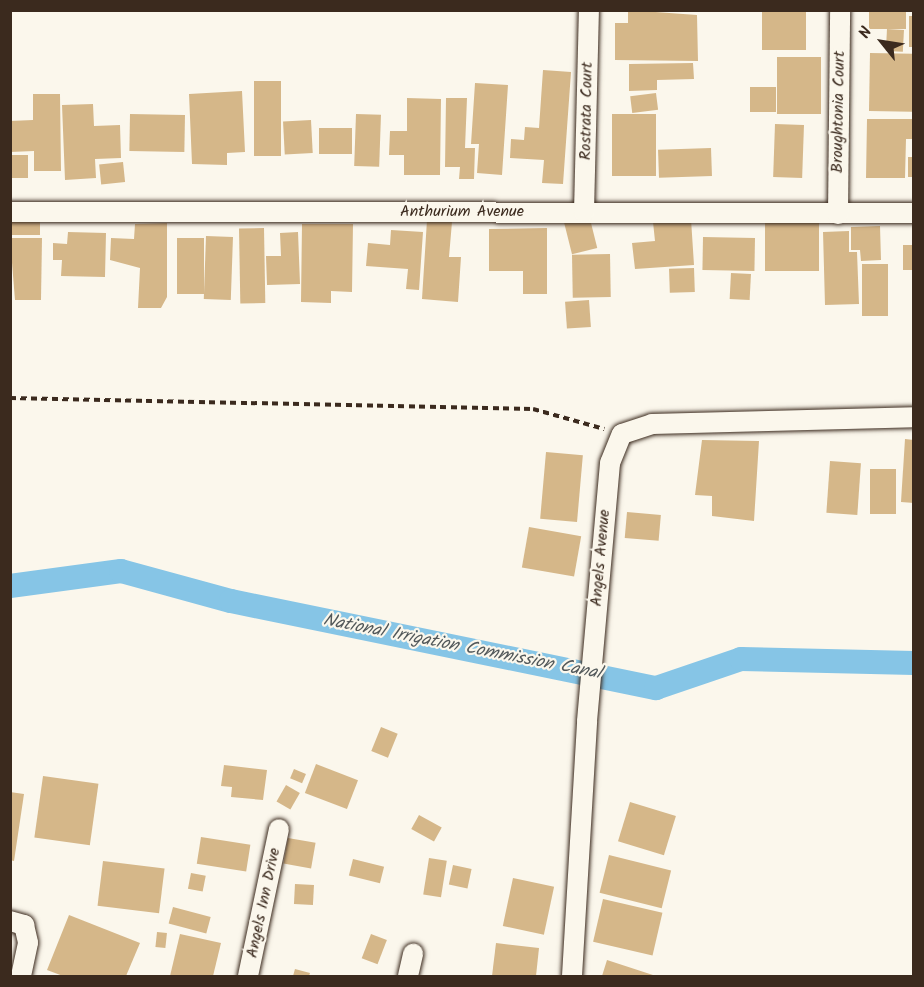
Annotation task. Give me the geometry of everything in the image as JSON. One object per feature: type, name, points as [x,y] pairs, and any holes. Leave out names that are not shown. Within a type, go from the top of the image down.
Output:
[{"type":"street","name":"Rostrata Court","points":[[584,212],[589,10]]},
{"type":"street","name":"Broughtonia Court","points":[[838,213],[840,10]]},
{"type":"street","name":"Anthurium Avenue","points":[[10,212],[914,213]]},
{"type":"street","points":[[622,434],[652,424],[914,417]]},
{"type":"street","name":"Angels Avenue","points":[[572,976],[594,640],[610,463],[622,434]]},
{"type":"street","name":"Angels Inn Drive","points":[[248,976],[279,829]]},
{"type":"street","points":[[10,921],[24,925],[28,943],[21,976]]},
{"type":"street","points":[[408,976],[413,954]]},
{"type":"path","points":[[10,398],[532,409],[622,434]]},
{"type":"building","points":[[628,10],[697,15],[698,61],[615,60],[615,23],[628,23]]},
{"type":"building","points":[[762,10],[806,10],[806,50],[762,50]]},
{"type":"building","points":[[869,10],[906,10],[906,29],[869,29]]},
{"type":"building","points":[[909,16],[914,16],[914,47],[909,47]]},
{"type":"building","points":[[887,29],[904,30],[903,52],[886,51]]},
{"type":"building","points":[[870,53],[913,54],[912,112],[869,111]]},
{"type":"building","points":[[777,57],[821,57],[821,114],[777,114]]},
{"type":"building","points":[[693,63],[694,79],[657,80],[657,90],[629,91],[629,64]]},
{"type":"building","points":[[543,70],[571,72],[563,184],[542,183],[544,160],[510,158],[511,139],[524,140],[525,127],[539,128]]},
{"type":"building","points":[[254,81],[281,81],[281,156],[254,156]]},
{"type":"building","points":[[475,83],[508,85],[502,175],[477,173],[479,144],[471,144]]},
{"type":"building","points":[[750,87],[776,87],[776,112],[750,112]]},
{"type":"building","points":[[242,91],[245,152],[227,153],[227,165],[192,164],[189,94]]},
{"type":"building","points":[[656,93],[658,110],[632,113],[630,96]]},
{"type":"building","points":[[33,94],[60,94],[61,171],[34,171],[34,151],[10,152],[10,121],[33,120]]},
{"type":"building","points":[[407,98],[441,99],[440,175],[404,175],[404,155],[389,155],[390,131],[407,131]]},
{"type":"building","points":[[446,98],[467,98],[465,148],[475,148],[474,179],[459,179],[460,167],[445,167]]},
{"type":"building","points":[[93,104],[94,126],[120,125],[121,158],[95,159],[96,178],[65,180],[62,105]]},
{"type":"building","points":[[130,114],[185,115],[184,152],[129,151]]},
{"type":"building","points":[[356,114],[381,115],[379,167],[354,166]]},
{"type":"building","points":[[612,114],[656,114],[656,176],[612,176]]},
{"type":"building","points":[[867,119],[914,119],[914,139],[906,139],[905,178],[866,178]]},
{"type":"building","points":[[311,120],[313,153],[285,154],[283,121]]},
{"type":"building","points":[[775,124],[804,125],[802,178],[773,177]]},
{"type":"building","points":[[319,128],[352,128],[352,154],[319,154]]},
{"type":"building","points":[[711,148],[712,176],[659,178],[658,150]]},
{"type":"building","points":[[10,155],[28,155],[28,178],[10,178]]},
{"type":"building","points":[[908,157],[914,157],[914,177],[908,177]]},
{"type":"building","points":[[123,162],[125,182],[101,184],[99,165]]},
{"type":"building","points":[[589,215],[597,248],[572,254],[564,221]]},
{"type":"building","points":[[691,219],[694,265],[635,269],[632,243],[655,241],[653,222]]},
{"type":"building","points":[[427,220],[452,222],[449,257],[461,257],[458,302],[422,299]]},
{"type":"building","points":[[10,221],[40,221],[40,235],[10,235]]},
{"type":"building","points":[[765,221],[819,221],[819,271],[765,271]]},
{"type":"building","points":[[167,223],[167,297],[161,308],[138,308],[140,268],[110,260],[111,238],[134,239],[135,224]]},
{"type":"building","points":[[302,224],[353,224],[352,292],[331,291],[331,303],[301,302]]},
{"type":"building","points":[[880,226],[881,260],[861,261],[860,250],[851,250],[851,227]]},
{"type":"building","points":[[239,228],[264,228],[265,303],[240,303]]},
{"type":"building","points":[[547,228],[547,294],[523,294],[523,271],[489,271],[489,229]]},
{"type":"building","points":[[391,230],[423,232],[419,290],[406,289],[408,269],[366,266],[368,243],[390,245]]},
{"type":"building","points":[[849,231],[849,252],[857,252],[859,304],[825,305],[823,232]]},
{"type":"building","points":[[68,232],[106,233],[105,277],[61,276],[62,260],[53,260],[53,243],[67,244]]},
{"type":"building","points":[[298,232],[300,284],[267,285],[266,256],[281,256],[280,233]]},
{"type":"building","points":[[206,236],[233,237],[231,300],[204,299]]},
{"type":"building","points":[[703,237],[755,238],[754,271],[702,270]]},
{"type":"building","points":[[10,238],[42,238],[41,300],[15,300]]},
{"type":"building","points":[[177,238],[204,238],[204,294],[177,294]]},
{"type":"building","points":[[903,245],[914,245],[914,270],[903,270]]},
{"type":"building","points":[[610,254],[611,297],[573,298],[572,255]]},
{"type":"building","points":[[862,264],[888,264],[888,316],[862,316]]},
{"type":"building","points":[[694,268],[695,292],[670,293],[669,269]]},
{"type":"building","points":[[731,273],[751,274],[750,300],[730,299]]},
{"type":"building","points":[[589,300],[591,327],[567,329],[565,302]]},
{"type":"building","points":[[905,439],[914,440],[914,503],[901,502]]},
{"type":"building","points":[[702,440],[759,441],[754,521],[712,516],[712,496],[695,495]]},
{"type":"building","points":[[546,452],[583,455],[577,522],[540,519]]},
{"type":"building","points":[[830,461],[861,463],[857,515],[826,513]]},
{"type":"building","points":[[870,469],[896,469],[896,514],[870,514]]},
{"type":"building","points":[[627,512],[661,515],[659,541],[625,538]]},
{"type":"building","points":[[529,527],[581,536],[574,577],[522,567]]},
{"type":"building","points":[[381,727],[398,734],[388,758],[371,751]]},
{"type":"building","points":[[316,764],[358,780],[347,809],[305,793]]},
{"type":"building","points":[[224,765],[267,770],[263,800],[231,797],[232,787],[221,786]]},
{"type":"building","points":[[294,769],[306,774],[302,783],[290,778]]},
{"type":"building","points":[[43,776],[98,784],[90,845],[34,837]]},
{"type":"building","points":[[286,785],[300,793],[290,809],[276,801]]},
{"type":"building","points":[[10,792],[24,794],[14,861],[10,860]]},
{"type":"building","points":[[630,802],[676,816],[664,855],[618,841]]},
{"type":"building","points":[[419,815],[442,828],[434,842],[411,829]]},
{"type":"building","points":[[201,837],[250,845],[246,871],[197,864]]},
{"type":"building","points":[[288,838],[316,843],[311,868],[283,864]]},
{"type":"building","points":[[609,855],[671,870],[662,908],[600,893]]},
{"type":"building","points":[[429,858],[447,861],[441,897],[423,895]]},
{"type":"building","points":[[353,859],[384,867],[380,883],[349,875]]},
{"type":"building","points":[[103,861],[165,869],[159,913],[98,906]]},
{"type":"building","points":[[453,865],[472,869],[467,889],[449,885]]},
{"type":"building","points":[[191,873],[206,876],[203,892],[188,889]]},
{"type":"building","points":[[513,878],[554,887],[544,935],[503,926]]},
{"type":"building","points":[[295,884],[314,885],[313,905],[294,904]]},
{"type":"building","points":[[603,899],[662,913],[653,956],[593,942]]},
{"type":"building","points":[[173,907],[211,917],[206,934],[169,923]]},
{"type":"building","points":[[69,915],[140,943],[126,976],[63,976],[47,970]]},
{"type":"building","points":[[157,932],[167,933],[165,948],[155,947]]},
{"type":"building","points":[[180,934],[221,943],[213,976],[170,976]]},
{"type":"building","points":[[371,934],[387,940],[378,964],[362,958]]},
{"type":"building","points":[[496,943],[539,948],[536,976],[492,976]]},
{"type":"building","points":[[607,960],[656,976],[602,976]]},
{"type":"building","points":[[295,969],[310,973],[309,976],[293,976]]},
{"type":"waterway","name":"National Irrigation Commission Canal","points":[[10,586],[121,571],[231,601],[656,688],[741,659],[914,663]]}]
